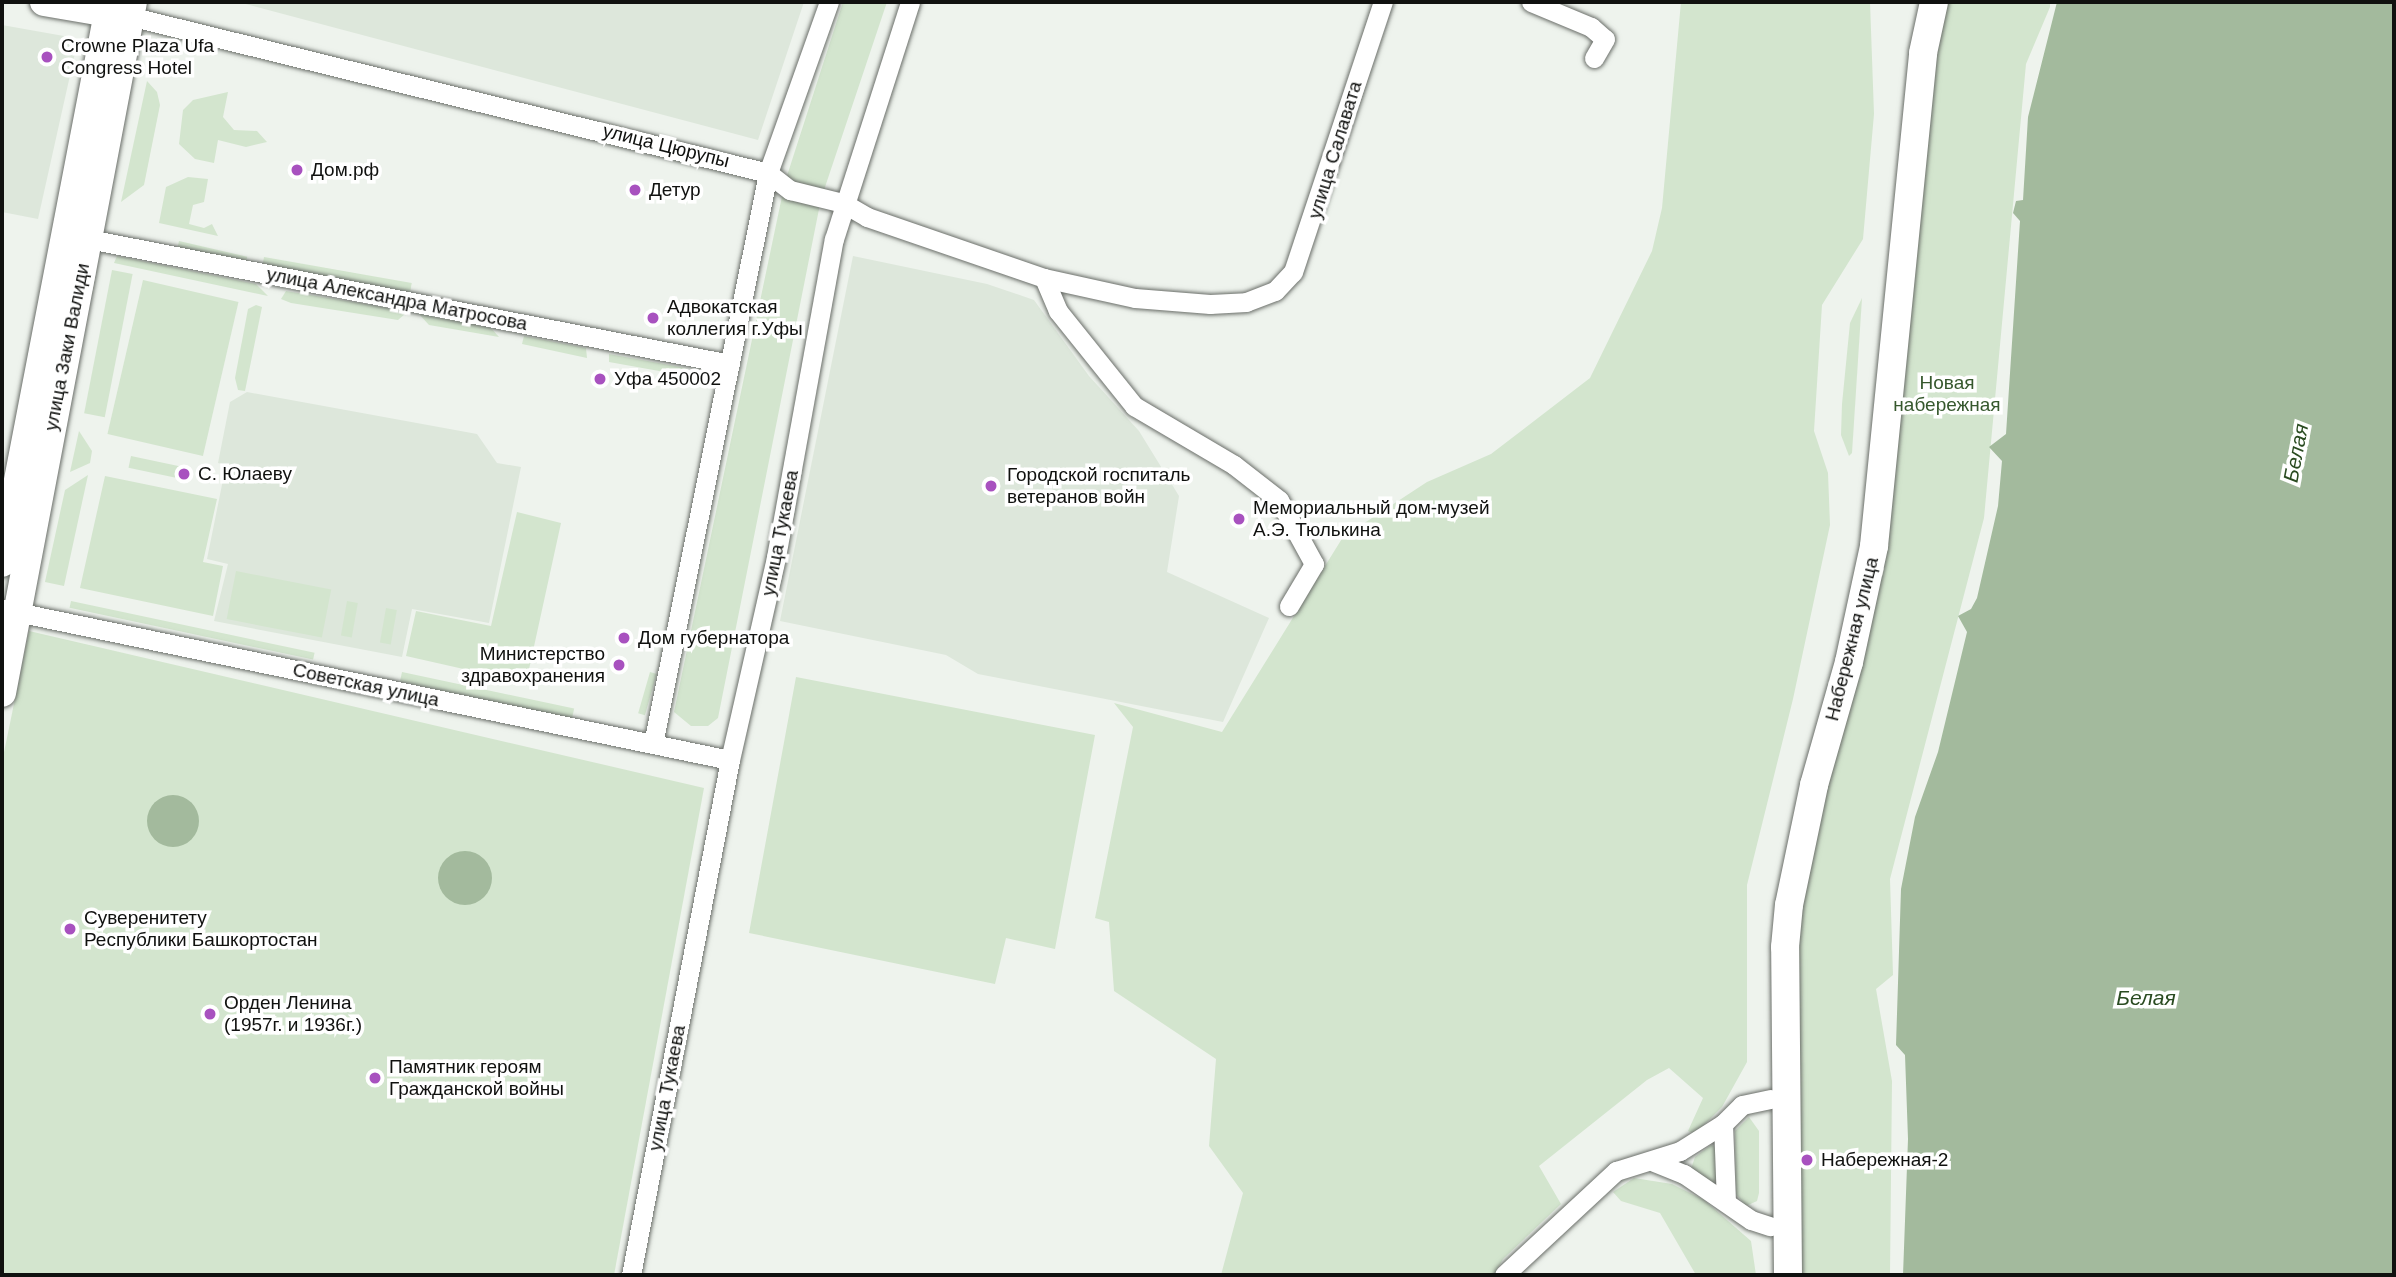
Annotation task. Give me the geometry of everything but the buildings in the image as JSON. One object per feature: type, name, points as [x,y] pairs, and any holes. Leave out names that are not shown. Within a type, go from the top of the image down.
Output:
[{"type":"street","name":"улица Цюрупы","points":[[44,2],[120,8],[768,173],[790,190],[843,203],[867,217],[1044,278],[1135,298],[1210,304],[1246,302],[1275,291]]},
{"type":"street","points":[[653,744],[768,173],[829,2]]},
{"type":"street","name":"улица Тукаева","points":[[631,1275],[730,761],[776,557],[843,203],[910,2]]},
{"type":"street","name":"улица Салавата","points":[[1275,291],[1293,272],[1303,252],[1383,2]]},
{"type":"street","points":[[1531,2],[1591,27],[1605,39],[1594,58]]},
{"type":"street","name":"Набережная улица","points":[[1770,1275],[1770,1099],[1776,903],[1799,782],[1857,543],[1904,79],[1917,2]]},
{"type":"street","name":"Набережная улица","points":[[1788,1275],[1785,947],[1789,905],[1874,546],[1923,53],[1934,2]]},
{"type":"street","name":"улица Заки Валиди","points":[[2,693],[10,611],[76,236],[120,8]]},
{"type":"street","name":"улица Заки Валиди","points":[[2,563],[76,236]]},
{"type":"street","name":"улица Александра Матросова","points":[[76,236],[730,364]]},
{"type":"street","points":[[1044,278],[1058,311],[1134,406],[1234,465],[1279,500],[1314,564],[1289,606]]},
{"type":"street","name":"Советская улица","points":[[10,611],[730,761]]},
{"type":"street","points":[[1504,1275],[1616,1171],[1654,1162],[1724,1124],[1742,1105],[1770,1099]]},
{"type":"street","points":[[1724,1124],[1727,1201]]},
{"type":"street","points":[[1654,1162],[1684,1174],[1751,1220],[1770,1226]]},
{"type":"shaded area","points":[[238,2],[804,2],[758,140]]},
{"type":"shaded area","points":[[2,25],[75,38],[77,44],[38,219],[2,212]]},
{"type":"shaded area","name":"Городской госпиталь ветеранов войн","points":[[853,256],[987,284],[1034,300],[1089,376],[1139,431],[1179,496],[1167,572],[1269,618],[1223,722],[978,674],[946,655],[780,621]]},
{"type":"shaded area","points":[[247,392],[477,434],[497,463],[521,467],[489,623],[412,609],[402,657],[214,621],[228,564],[207,559],[226,465],[218,463],[230,402]]},
{"type":"green space","points":[[843,2],[887,2],[821,199],[718,718],[708,726],[691,726],[674,712],[785,182]]},
{"type":"green space","points":[[1681,2],[1870,2],[1874,114],[1863,239],[1822,305],[1814,431],[1828,473],[1830,525],[1793,699],[1747,885],[1747,1062],[1722,1107],[1695,1134],[1688,1131],[1703,1098],[1669,1068],[1647,1080],[1539,1166],[1561,1204],[1503,1259],[1494,1275],[1221,1275],[1243,1193],[1209,1146],[1216,1059],[1114,991],[1109,922],[1095,918],[1133,727],[1114,703],[1222,732],[1343,537],[1427,482],[1491,454],[1590,378],[1652,251],[1662,208]]},
{"type":"green space","name":"Новая набережная","points":[[1944,2],[2050,2],[2050,7],[2026,64],[1984,518],[1890,879],[1893,975],[1876,989],[1892,1081],[1890,1274],[1799,1275],[1799,906],[1823,787]]},
{"type":"green space","points":[[147,81],[157,92],[160,105],[144,185],[121,202]]},
{"type":"green space","points":[[228,92],[223,117],[234,130],[257,131],[267,142],[246,147],[218,140],[214,163],[195,159],[179,144],[183,110],[193,100]]},
{"type":"green space","points":[[188,177],[208,179],[204,202],[193,205],[189,224],[204,228],[212,224],[218,236],[159,223],[166,187]]},
{"type":"green space","points":[[179,241],[247,257],[245,265],[177,249]]},
{"type":"green space","points":[[117,256],[256,284],[268,296],[114,263]]},
{"type":"green space","points":[[264,257],[412,283],[410,292],[262,266]]},
{"type":"green space","points":[[112,270],[133,274],[105,417],[84,413]]},
{"type":"green space","points":[[143,280],[238,302],[203,456],[107,434]]},
{"type":"green space","points":[[286,291],[402,310],[405,314],[398,320],[291,303],[281,299]]},
{"type":"green space","points":[[1862,298],[1852,453],[1849,456],[1841,435],[1842,404],[1850,323]]},
{"type":"green space","points":[[256,305],[262,307],[245,391],[238,390],[235,378],[248,309]]},
{"type":"green space","points":[[418,313],[491,328],[499,337],[429,325]]},
{"type":"green space","points":[[524,336],[586,348],[587,358],[522,344]]},
{"type":"green space","points":[[609,354],[686,368],[691,373],[687,376],[609,362]]},
{"type":"green space","points":[[79,431],[92,451],[90,463],[70,472]]},
{"type":"green space","points":[[131,456],[182,467],[179,479],[129,468]]},
{"type":"green space","points":[[88,475],[64,586],[45,582],[65,490]]},
{"type":"green space","points":[[105,476],[217,499],[203,562],[223,566],[213,616],[80,588]]},
{"type":"green space","points":[[517,512],[561,523],[526,683],[406,656],[416,611],[491,626]]},
{"type":"green space","points":[[236,571],[331,590],[322,638],[227,619]]},
{"type":"green space","points":[[71,601],[315,653],[313,660],[70,608]]},
{"type":"green space","points":[[347,601],[358,603],[352,637],[341,635]]},
{"type":"green space","points":[[386,608],[397,610],[391,644],[380,642]]},
{"type":"green space","points":[[29,631],[704,788],[614,1275],[2,1275],[2,762]]},
{"type":"green space","points":[[402,672],[574,709],[572,718],[400,682]]},
{"type":"green space","points":[[650,672],[657,674],[645,715],[638,713]]},
{"type":"green space","points":[[796,677],[1095,735],[1055,949],[1006,938],[995,984],[749,933]]},
{"type":"green space","points":[[1749,1117],[1759,1131],[1759,1193],[1757,1201],[1746,1206],[1736,1194],[1735,1131]]},
{"type":"green space","points":[[1711,1145],[1718,1148],[1718,1179],[1712,1183],[1691,1169],[1695,1157]]},
{"type":"green space","points":[[1634,1178],[1672,1184],[1704,1200],[1751,1241],[1756,1275],[1696,1275],[1660,1213],[1621,1201],[1613,1192]]},
{"type":"water","name":"Белая","points":[[2057,2],[2394,2],[2394,1275],[1903,1275],[1908,1139],[1905,1055],[1896,1045],[1901,889],[1915,817],[1938,752],[1967,632],[1958,616],[1971,609],[1977,598],[1998,506],[2002,461],[1989,447],[2006,434],[2020,221],[2013,213],[2016,201],[2023,200],[2028,117]]},
{"type":"water","points":[[173,795],[192,802],[199,821],[192,840],[173,847],[154,840],[147,821],[154,802]]},
{"type":"water","points":[[465,851],[484,859],[492,878],[484,897],[465,905],[446,897],[438,878],[446,859]]},
{"type":"place","name":"Crowne Plaza Ufa Congress Hotel","points":[[47,57]]},
{"type":"place","name":"Дом.рф","points":[[297,170]]},
{"type":"place","name":"Детур","points":[[635,190]]},
{"type":"place","name":"Адвокатская коллегия г.Уфы","points":[[653,318]]},
{"type":"place","name":"Уфа 450002","points":[[600,379]]},
{"type":"place","name":"С. Юлаеву","points":[[184,474]]},
{"type":"place","name":"Городской госпиталь ветеранов войн","points":[[991,486]]},
{"type":"place","name":"Мемориальный дом-музей А.Э. Тюлькина","points":[[1239,519]]},
{"type":"place","name":"Дом губернатора","points":[[624,638]]},
{"type":"place","name":"Министерство здравохранения","points":[[619,665]]},
{"type":"place","name":"Суверенитету Республики Башкортостан","points":[[70,929]]},
{"type":"place","name":"Орден Ленина (1957г. и 1936г.)","points":[[210,1014]]},
{"type":"place","name":"Памятник героям Гражданской войны","points":[[375,1078]]},
{"type":"place","name":"Набережная-2","points":[[1807,1160]]}]
